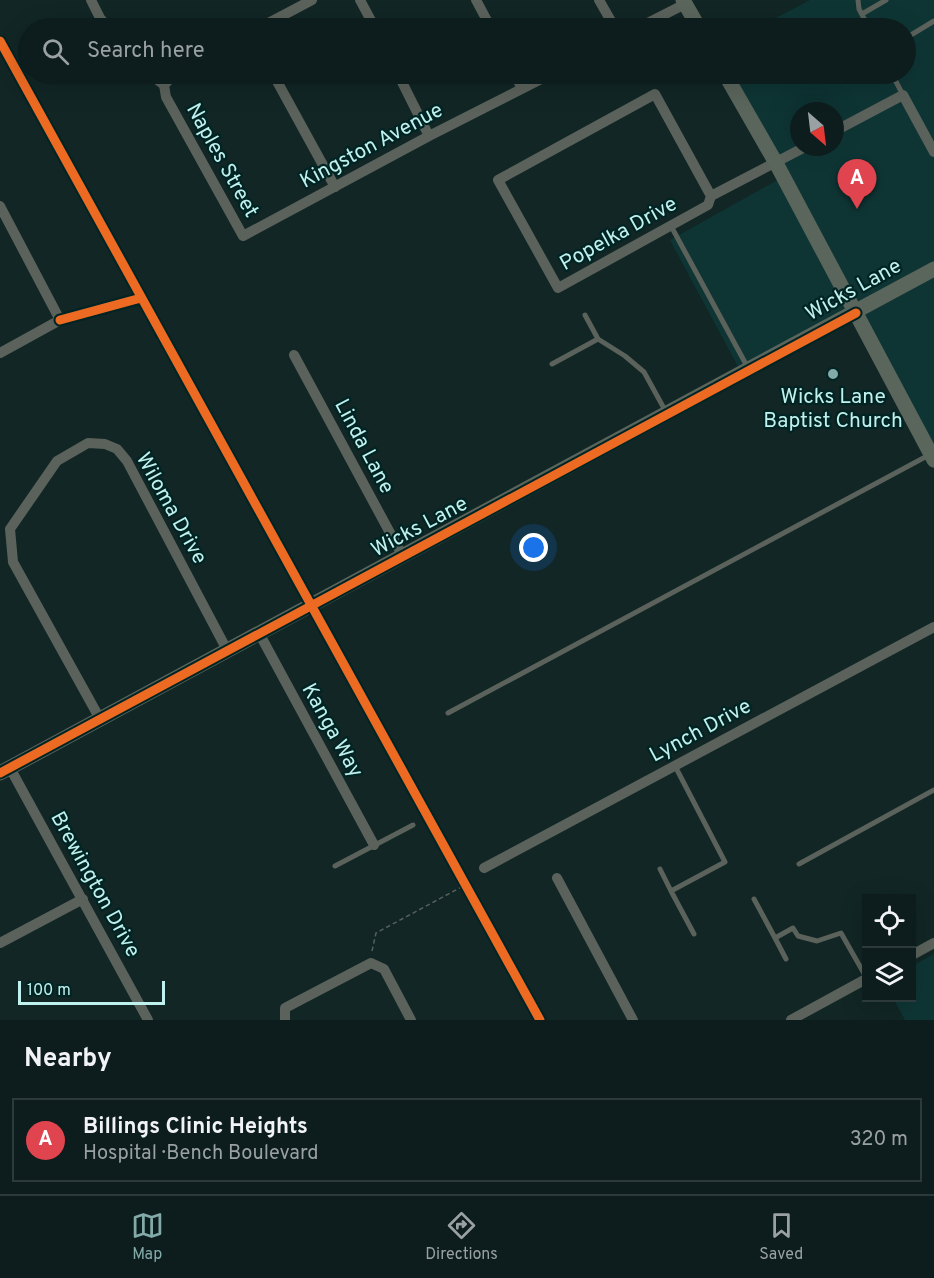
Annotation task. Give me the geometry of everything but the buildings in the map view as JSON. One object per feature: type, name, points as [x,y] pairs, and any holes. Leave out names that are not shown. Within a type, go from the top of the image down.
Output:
[{"type":"street","points":[[91,0],[100,18]]},
{"type":"street","points":[[278,18],[312,0]]},
{"type":"street","points":[[360,0],[370,18]]},
{"type":"street","points":[[476,0],[486,18]]},
{"type":"street","points":[[599,0],[609,18]]},
{"type":"street","points":[[656,18],[684,2],[693,18]]},
{"type":"street","points":[[278,84],[335,187]]},
{"type":"street","points":[[403,84],[429,136]]},
{"type":"street","points":[[520,84],[522,88]]},
{"type":"street","name":"Kingston Avenue","points":[[243,237],[530,84]]},
{"type":"street","points":[[731,84],[776,163],[932,457]]},
{"type":"street","name":"Naples Street","points":[[164,85],[166,97],[243,237]]},
{"type":"street","name":"Popelka Drive","points":[[711,196],[655,94],[498,180],[558,288],[708,205],[711,196],[790,155]]},
{"type":"street","points":[[844,125],[903,95],[934,152]]},
{"type":"street","points":[[0,206],[60,321],[0,353]]},
{"type":"street","name":"Wicks Lane","points":[[5,770],[934,269]]},
{"type":"street","name":"Linda Lane","points":[[294,355],[402,555]]},
{"type":"street","name":"Wiloma Drive","points":[[100,719],[13,562],[10,529],[57,461],[88,442],[105,444],[117,450],[127,461],[227,650]]},
{"type":"street","name":"Lynch Drive","points":[[484,868],[934,627]]},
{"type":"street","name":"Kanga Way","points":[[258,633],[374,845]]},
{"type":"street","name":"Brewington Drive","points":[[5,770],[82,899],[148,1020]]},
{"type":"street","points":[[557,878],[633,1020]]},
{"type":"street","points":[[0,944],[82,899]]},
{"type":"street","points":[[916,953],[934,943]]},
{"type":"street","points":[[285,1020],[285,1008],[371,963],[384,969],[411,1020]]},
{"type":"street","points":[[791,1020],[862,981]]},
{"type":"lane","points":[[858,0],[864,18]]},
{"type":"lane","points":[[862,14],[886,0]]},
{"type":"lane","points":[[916,32],[934,21]]},
{"type":"lane","points":[[897,84],[903,95]]},
{"type":"lane","points":[[671,226],[749,369]]},
{"type":"lane","points":[[585,315],[598,339],[625,356],[644,372],[667,414]]},
{"type":"lane","points":[[552,364],[598,339]]},
{"type":"lane","points":[[448,714],[932,457]]},
{"type":"lane","points":[[671,891],[725,862],[675,766]]},
{"type":"lane","points":[[799,864],[934,790]]},
{"type":"lane","points":[[335,866],[413,825]]},
{"type":"lane","points":[[660,869],[694,934]]},
{"type":"lane","points":[[754,899],[786,959]]},
{"type":"lane","points":[[775,938],[794,928],[798,936],[817,941],[842,933],[862,969]]},
{"type":"path","points":[[371,963],[376,933],[467,884],[484,868]]},
{"type":"path","points":[[461,873],[472,894]]},
{"type":"shaded area","points":[[810,0],[934,0],[934,458],[856,313],[742,374],[670,240],[783,177],[731,84],[916,84],[916,18],[776,18]]},
{"type":"shaded area","points":[[934,954],[934,1020],[905,1020],[895,1002],[916,1002],[916,964]]},
{"type":"cycle path","points":[[0,41],[18,74]]},
{"type":"cycle path","points":[[24,84],[540,1020]]},
{"type":"cycle path","points":[[60,320],[141,298]]},
{"type":"cycle path","points":[[0,773],[856,313]]},
{"type":"place","name":"Billings Clinic Heights","points":[[857,209]]},
{"type":"place","name":"Wicks Lane Baptist Church","points":[[833,374]]}]
